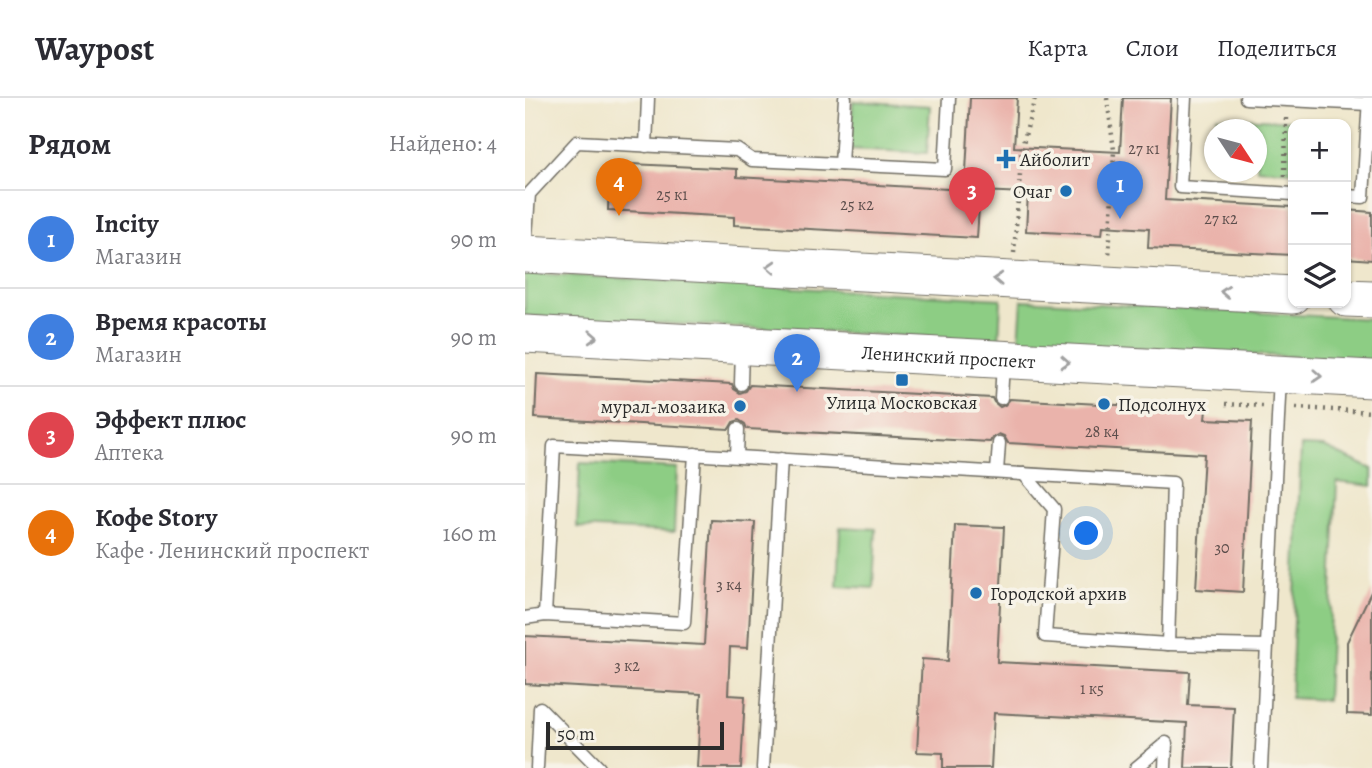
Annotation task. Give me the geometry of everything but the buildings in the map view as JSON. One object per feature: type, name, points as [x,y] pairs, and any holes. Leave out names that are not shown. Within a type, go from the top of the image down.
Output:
[{"type":"main road","points":[[525,254],[1288,295]]},
{"type":"main road","points":[[1351,298],[1372,299]]},
{"type":"main road","name":"Ленинский проспект","points":[[525,334],[1372,379]]},
{"type":"lane","points":[[646,146],[648,98]]},
{"type":"lane","points":[[841,164],[845,98]]},
{"type":"lane","points":[[525,254],[529,194],[577,142],[737,150],[752,160],[945,169],[949,98]]},
{"type":"lane","points":[[1185,98],[1180,187],[1288,193]]},
{"type":"lane","points":[[1246,98],[1369,101],[1363,197],[1351,196]]},
{"type":"lane","points":[[741,384],[743,345]]},
{"type":"lane","points":[[1001,398],[1003,359]]},
{"type":"lane","points":[[1261,768],[1280,374]]},
{"type":"lane","points":[[737,456],[738,429]]},
{"type":"lane","points":[[997,472],[999,443]]},
{"type":"lane","points":[[545,615],[554,446],[1173,482],[1168,644]]},
{"type":"lane","points":[[525,618],[545,615],[684,623],[695,454]]},
{"type":"lane","points":[[763,768],[781,459]]},
{"type":"lane","points":[[1024,474],[1054,509],[1045,636],[1168,644],[1267,646]]},
{"type":"lane","points":[[537,768],[540,708],[599,768]]},
{"type":"lane","points":[[1136,768],[1166,743],[1165,768]]},
{"type":"path","points":[[1013,257],[1022,147],[1035,98]]},
{"type":"path","points":[[1107,98],[1114,150],[1107,285]]},
{"type":"path","points":[[1286,99],[1289,182]]},
{"type":"green space","points":[[853,101],[930,106],[927,153],[850,149]]},
{"type":"green space","points":[[1217,117],[1258,119],[1217,119]]},
{"type":"green space","points":[[1267,119],[1288,120],[1288,171],[1267,170]]},
{"type":"green space","points":[[525,273],[1001,299],[999,341],[525,316]]},
{"type":"green space","points":[[1022,300],[1372,319],[1372,361],[1019,342]]},
{"type":"green space","points":[[1301,446],[1324,447],[1372,469],[1372,486],[1337,482],[1327,700],[1291,698]]},
{"type":"green space","points":[[580,463],[677,468],[674,532],[577,527]]},
{"type":"green space","points":[[840,527],[876,529],[873,588],[837,586]]},
{"type":"place","name":"Айболит","points":[[1006,159]]},
{"type":"place","name":"Очаг","points":[[1066,191]]},
{"type":"place","name":"Кофе Story","points":[[619,216]]},
{"type":"place","name":"Incity","points":[[1120,219]]},
{"type":"place","name":"Эффект плюс","points":[[972,225]]},
{"type":"place","name":"Улица Московская","points":[[902,380]]},
{"type":"place","name":"Время красоты","points":[[797,392]]},
{"type":"place","name":"Подсолнух","points":[[1104,404]]},
{"type":"place","name":"мурал-мозаика","points":[[740,406]]},
{"type":"place","name":"Городской архив","points":[[976,593]]}]
